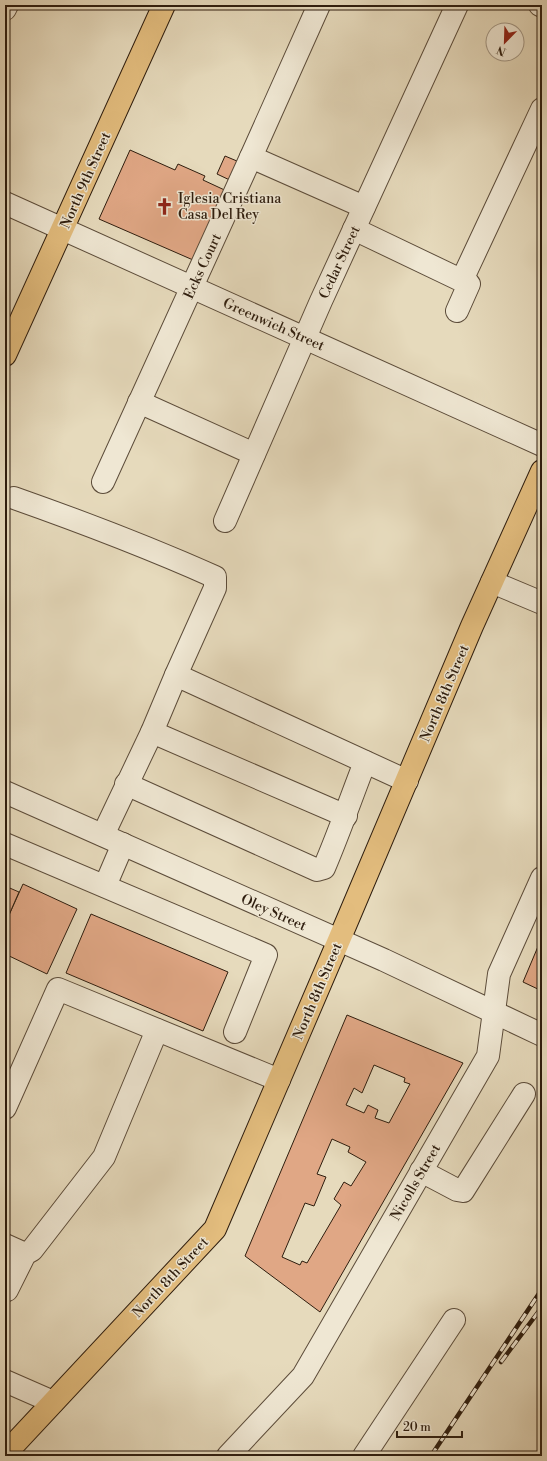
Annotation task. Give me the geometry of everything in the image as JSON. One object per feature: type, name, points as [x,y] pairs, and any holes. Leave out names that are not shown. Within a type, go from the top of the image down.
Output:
[{"type":"main road","name":"North 9th Street","points":[[5,355],[164,5]]},
{"type":"main road","name":"North 8th Street","points":[[5,1454],[215,1229],[492,582],[542,473]]},
{"type":"street","points":[[5,9],[7,5]]},
{"type":"street","name":"Ecks Court","points":[[103,482],[319,5]]},
{"type":"street","name":"Cedar Street","points":[[225,521],[354,229],[457,5]]},
{"type":"street","points":[[462,280],[542,109]]},
{"type":"street","points":[[251,158],[364,207]]},
{"type":"street","name":"Greenwich Street","points":[[5,203],[542,445]]},
{"type":"street","points":[[354,229],[469,284],[457,311]]},
{"type":"street","points":[[139,402],[254,454]]},
{"type":"street","points":[[14,498],[100,529],[215,577],[215,588],[152,732],[103,835]]},
{"type":"street","points":[[492,582],[542,602]]},
{"type":"street","points":[[176,675],[407,780]]},
{"type":"street","points":[[152,732],[346,816]]},
{"type":"street","points":[[126,784],[317,870],[324,868],[346,816],[365,762]]},
{"type":"street","name":"Oley Street","points":[[5,792],[340,940],[542,1035]]},
{"type":"street","points":[[5,844],[266,955],[235,1032]]},
{"type":"street","points":[[105,886],[123,844]]},
{"type":"street","name":"Nicolls Street","points":[[230,1455],[303,1376],[488,1056],[499,974],[542,878]]},
{"type":"street","points":[[5,1108],[58,989],[279,1080]]},
{"type":"street","points":[[7,1290],[25,1254],[32,1250],[104,1156],[157,1030]]},
{"type":"street","points":[[421,1171],[457,1190],[463,1191],[524,1094]]},
{"type":"street","points":[[5,1245],[25,1254]]},
{"type":"street","points":[[364,1456],[454,1320]]},
{"type":"street","points":[[5,1381],[53,1402]]},
{"type":"building","name":"Iglesia Cristiana Casa Del Rey","points":[[130,150],[175,170],[178,164],[205,176],[203,180],[231,193],[200,263],[99,219]]},
{"type":"building","points":[[225,156],[244,164],[236,183],[217,174]]},
{"type":"building","points":[[23,884],[77,909],[47,974],[5,954],[5,924]]},
{"type":"building","points":[[5,886],[19,892],[5,924]]},
{"type":"building","points":[[91,914],[228,972],[203,1031],[66,973]]},
{"type":"building","points":[[542,937],[542,991],[523,982]]},
{"type":"building","points":[[347,1015],[463,1063],[320,1312],[245,1256]],"holes":[[[374,1065],[405,1078],[404,1082],[410,1084],[389,1123],[375,1118],[378,1110],[368,1105],[364,1113],[346,1105],[354,1088],[362,1093]],[[332,1139],[350,1147],[348,1152],[366,1162],[351,1186],[344,1182],[334,1199],[341,1205],[307,1263],[302,1261],[300,1265],[282,1257],[305,1203],[314,1206],[326,1177],[317,1174]]]},
{"type":"railway","points":[[431,1456],[542,1289]]},
{"type":"railway","points":[[501,1362],[542,1307]]},
{"type":"place","name":"Iglesia Cristiana Casa Del Rey","points":[[165,206]]}]
